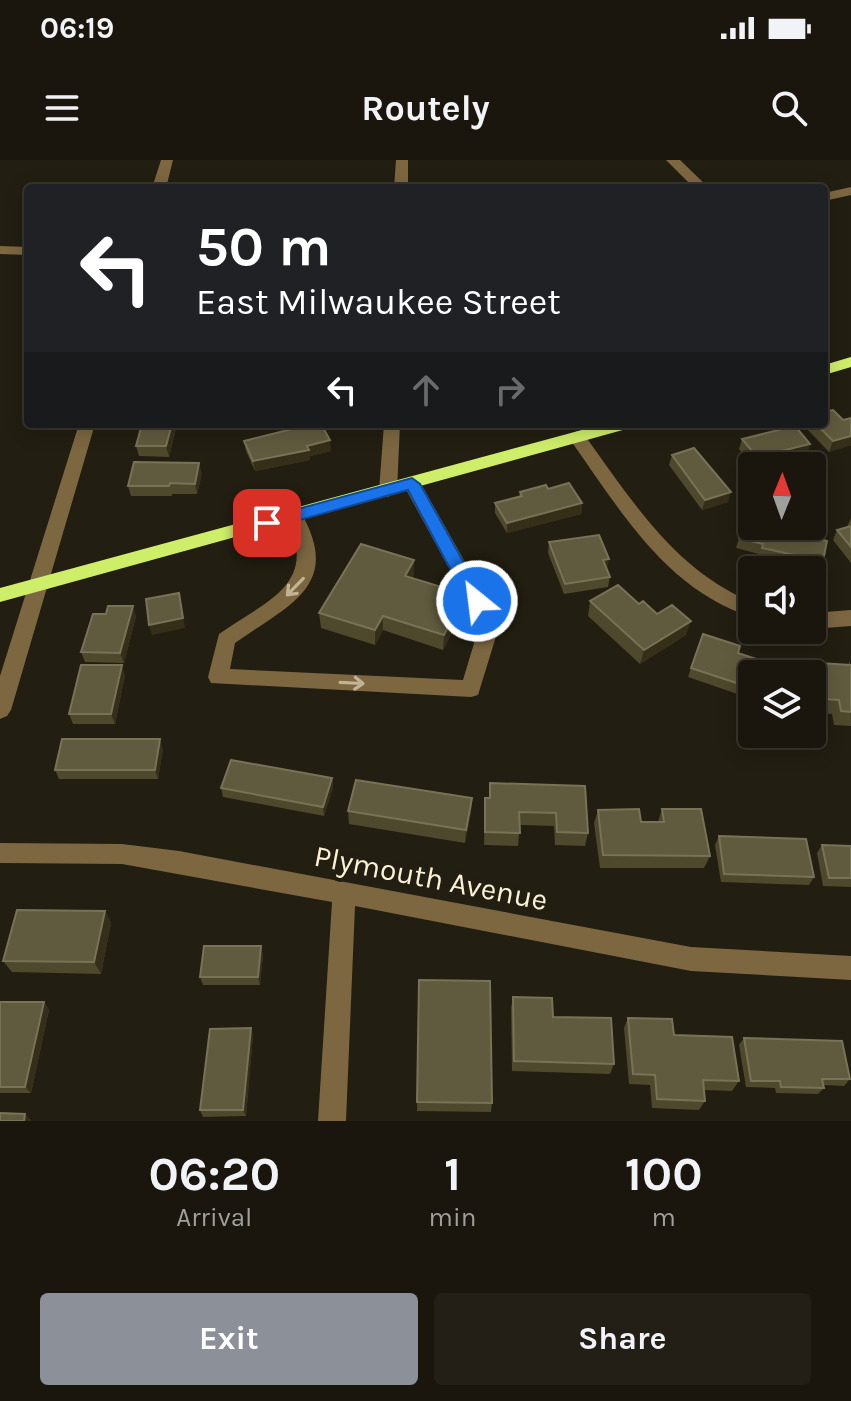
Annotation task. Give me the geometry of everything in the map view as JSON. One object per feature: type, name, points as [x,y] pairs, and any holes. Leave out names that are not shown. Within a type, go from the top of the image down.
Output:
[{"type":"main road","points":[[828,369],[851,362]]},
{"type":"main road","points":[[0,595],[610,428]]},
{"type":"street","points":[[160,184],[167,160]]},
{"type":"street","points":[[401,184],[402,160]]},
{"type":"street","points":[[672,160],[698,184]]},
{"type":"street","points":[[828,196],[851,191]]},
{"type":"street","points":[[0,250],[24,251]]},
{"type":"street","points":[[0,710],[86,428]]},
{"type":"street","points":[[388,491],[392,428]]},
{"type":"street","points":[[577,437],[668,557],[691,578],[738,604]]},
{"type":"street","points":[[294,516],[307,544],[305,577],[292,593],[226,639],[218,677],[471,689],[488,630],[477,601],[412,484]]},
{"type":"street","points":[[826,620],[851,618]]},
{"type":"street","name":"Plymouth Avenue","points":[[0,853],[122,854],[691,959],[851,968]]},
{"type":"street","points":[[332,1121],[344,894]]},
{"type":"building","points":[[833,410],[843,420],[851,418],[851,436],[833,441],[820,428],[828,428],[828,411]]},
{"type":"building","points":[[141,428],[171,428],[166,446],[136,446]]},
{"type":"building","points":[[296,428],[323,428],[330,440],[307,446],[309,450],[253,461],[244,441]]},
{"type":"building","points":[[787,428],[797,428],[810,444],[777,452],[753,452],[742,439]]},
{"type":"building","points":[[694,448],[731,492],[705,500],[672,455]]},
{"type":"building","points":[[134,462],[199,463],[195,484],[128,486]]},
{"type":"building","points":[[569,483],[582,503],[507,523],[495,503],[522,496],[520,492]]},
{"type":"building","points":[[851,526],[851,547],[837,530]]},
{"type":"building","points":[[599,535],[609,559],[603,560],[610,577],[565,584],[549,542]]},
{"type":"building","points":[[747,540],[827,541],[824,556],[800,556],[762,548],[763,544]]},
{"type":"building","points":[[361,544],[414,560],[405,576],[465,594],[444,635],[383,616],[375,630],[319,613]]},
{"type":"building","points":[[618,585],[639,604],[643,601],[657,614],[672,605],[691,621],[644,650],[590,601]]},
{"type":"building","points":[[179,593],[183,618],[149,625],[146,599]]},
{"type":"building","points":[[108,606],[133,606],[120,653],[81,652],[93,614],[106,614]]},
{"type":"building","points":[[703,634],[740,646],[738,653],[759,660],[738,660],[738,683],[691,668]]},
{"type":"building","points":[[826,663],[851,665],[851,712],[841,711],[839,700],[826,699]]},
{"type":"building","points":[[81,665],[122,665],[111,714],[69,714]]},
{"type":"building","points":[[62,739],[160,739],[155,770],[55,770]]},
{"type":"building","points":[[231,760],[332,778],[323,807],[221,788]]},
{"type":"building","points":[[356,780],[472,798],[466,830],[348,811]]},
{"type":"building","points":[[490,783],[585,786],[588,833],[557,832],[556,813],[519,812],[520,833],[485,832],[485,798],[490,798]]},
{"type":"building","points":[[639,809],[641,822],[664,822],[662,809],[701,809],[710,856],[603,855],[598,810]]},
{"type":"building","points":[[719,836],[806,839],[814,877],[724,874]]},
{"type":"building","points":[[822,845],[851,846],[851,878],[829,878]]},
{"type":"building","points":[[17,910],[105,911],[94,962],[3,961]]},
{"type":"building","points":[[204,946],[261,946],[258,977],[200,977]]},
{"type":"building","points":[[419,980],[490,981],[492,1103],[417,1102]]},
{"type":"building","points":[[513,997],[552,998],[553,1017],[611,1018],[614,1064],[514,1061]]},
{"type":"building","points":[[0,1002],[44,1002],[25,1087],[0,1087]]},
{"type":"building","points":[[628,1018],[672,1019],[674,1035],[732,1037],[739,1081],[703,1080],[705,1101],[657,1099],[655,1075],[633,1074]]},
{"type":"building","points":[[251,1028],[243,1110],[200,1110],[210,1029]]},
{"type":"building","points":[[744,1038],[842,1041],[850,1079],[822,1079],[824,1088],[781,1087],[780,1081],[751,1081]]},
{"type":"building","points":[[0,1113],[25,1114],[24,1121],[0,1121]]},
{"type":"route","points":[[267,523],[412,484],[477,601]]}]
